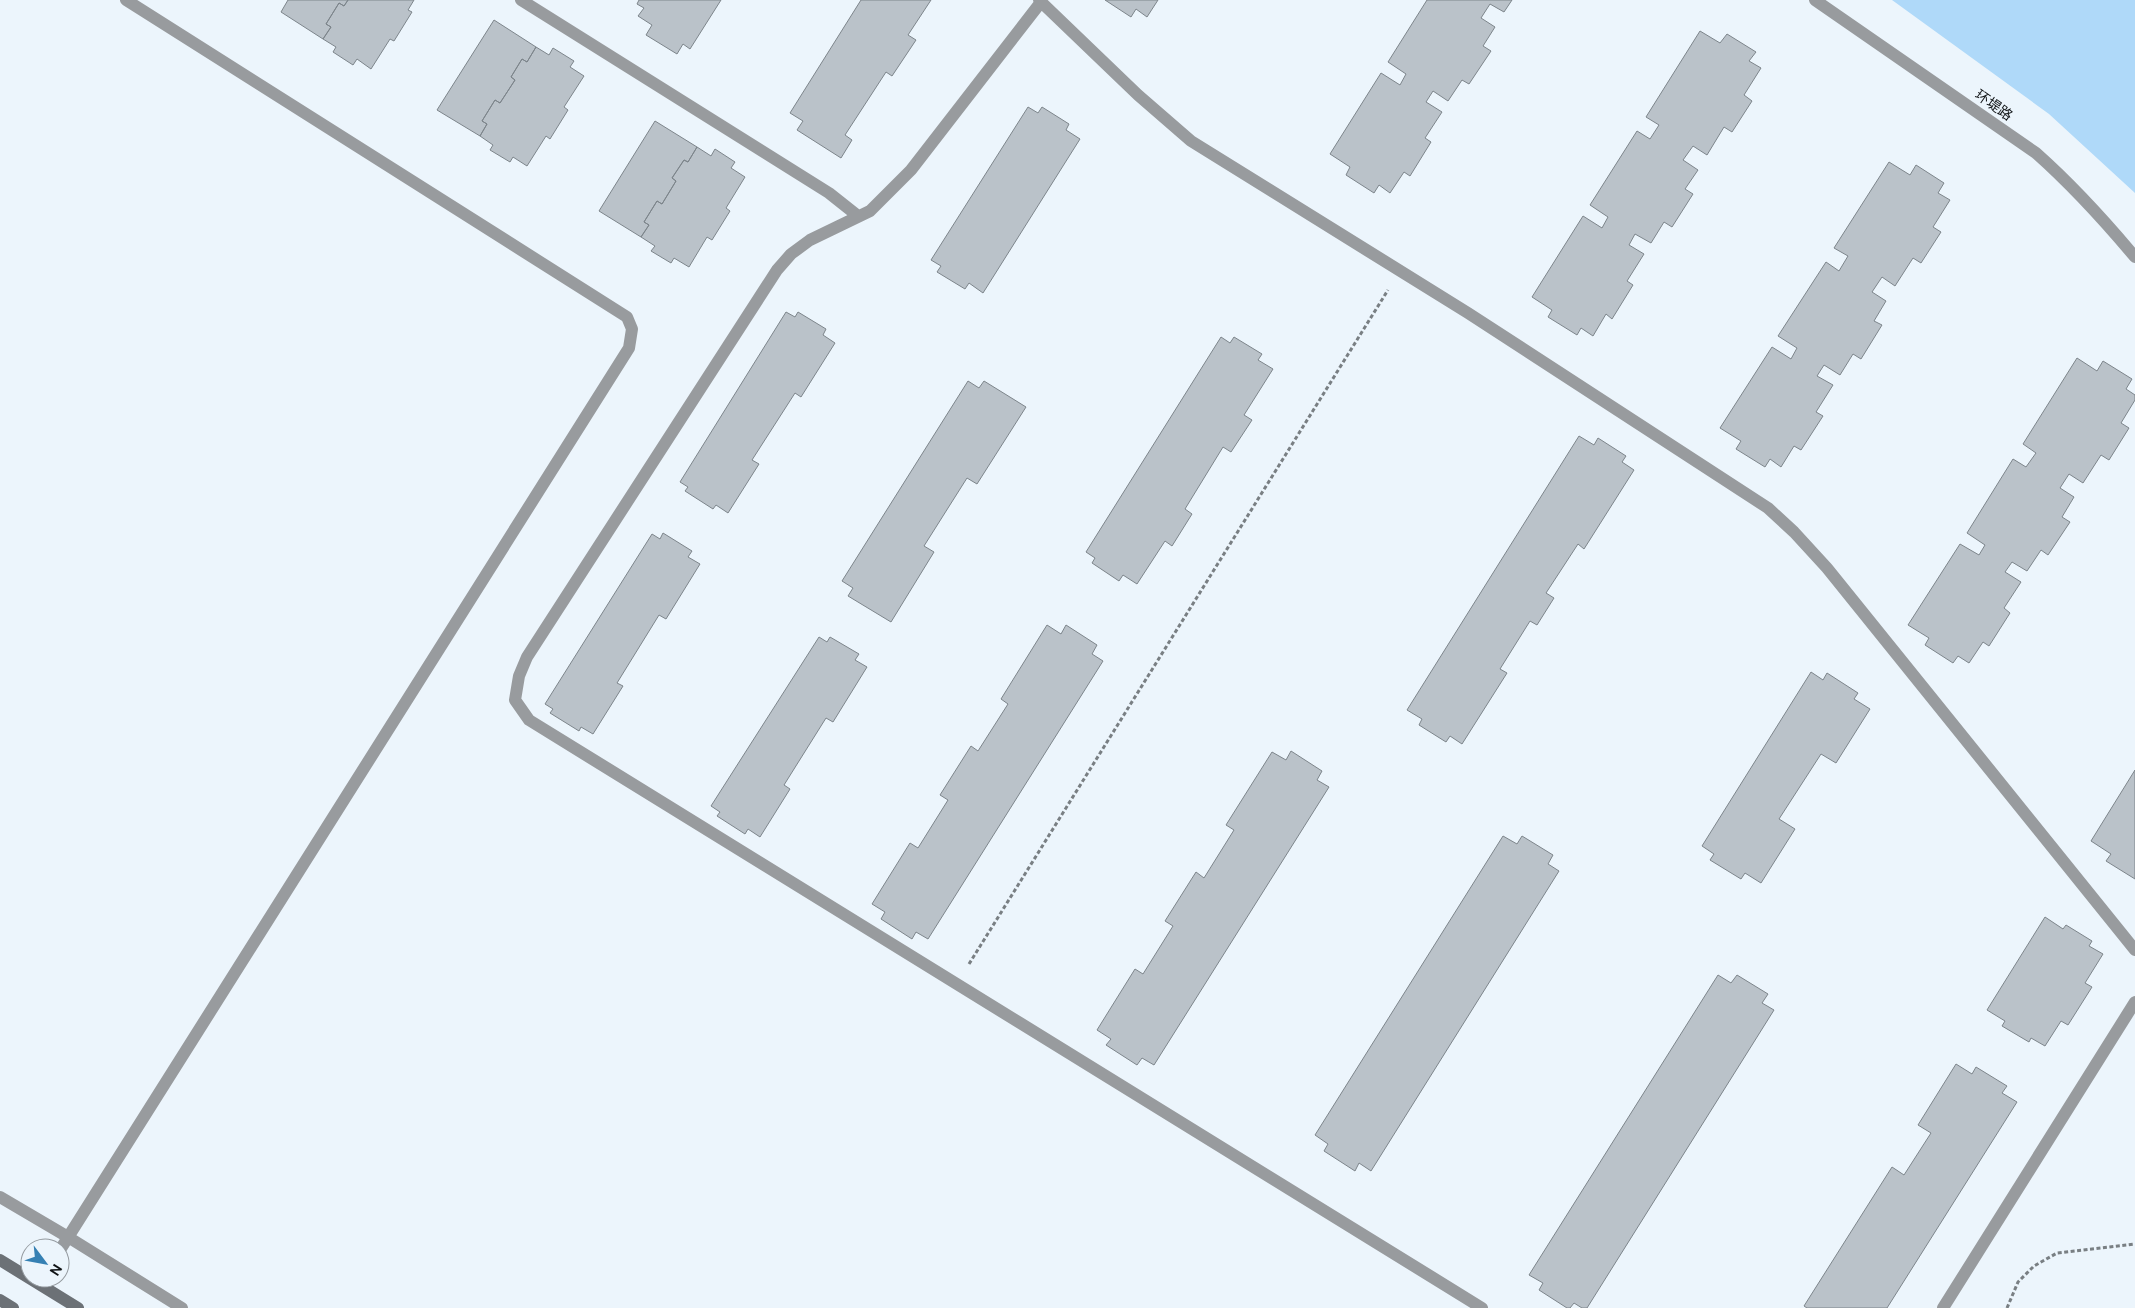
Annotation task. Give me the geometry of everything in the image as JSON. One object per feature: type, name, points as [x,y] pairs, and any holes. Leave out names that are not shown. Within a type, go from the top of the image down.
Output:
[{"type":"main road","points":[[0,1260],[20,1270]]},
{"type":"main road","points":[[51,1288],[78,1308]]},
{"type":"main road","points":[[0,1300],[13,1308]]},
{"type":"street","points":[[68,1237],[629,348],[632,329],[627,317],[126,0]]},
{"type":"street","points":[[521,0],[830,193],[858,216]]},
{"type":"street","name":"环堤路","points":[[1815,0],[2036,153],[2091,206],[2135,257]]},
{"type":"street","points":[[1482,1308],[529,720],[515,700],[520,676],[527,657],[777,270],[791,254],[810,240],[870,211],[912,170],[1040,1],[1138,95],[1191,141],[1400,270],[1768,508],[1794,532],[1827,568],[2135,950]]},
{"type":"street","points":[[1943,1308],[2135,1002]]},
{"type":"street","points":[[0,1197],[182,1308]]},
{"type":"path","points":[[956,984],[1400,270]]},
{"type":"path","points":[[2007,1308],[2018,1282],[2034,1266],[2057,1253],[2135,1244]]},
{"type":"shaded area","points":[[1892,0],[2135,0],[2135,193],[2049,114]]},
{"type":"building","points":[[288,0],[348,0],[344,6],[339,3],[326,24],[331,27],[323,39],[281,12]]},
{"type":"building","points":[[348,0],[414,0],[408,10],[412,12],[394,41],[390,39],[371,69],[357,59],[353,65],[333,52],[336,47],[323,39],[331,27],[326,24],[339,3],[344,6]]},
{"type":"building","points":[[639,0],[721,0],[690,49],[683,44],[677,54],[646,35],[652,25],[638,16],[644,8],[637,4]]},
{"type":"building","points":[[861,0],[931,0],[908,35],[916,40],[892,76],[886,72],[845,135],[852,140],[841,158],[797,130],[803,121],[790,113]]},
{"type":"building","points":[[1105,0],[1158,0],[1147,17],[1136,9],[1131,17]]},
{"type":"building","points":[[1427,0],[1512,0],[1504,12],[1490,4],[1481,18],[1495,27],[1483,46],[1491,51],[1469,84],[1462,80],[1448,101],[1433,91],[1426,102],[1442,112],[1425,138],[1431,142],[1410,176],[1404,172],[1390,193],[1379,185],[1374,193],[1346,175],[1350,167],[1330,154],[1381,73],[1400,85],[1406,74],[1388,62]]},
{"type":"building","points":[[494,20],[536,47],[527,62],[522,59],[511,77],[515,80],[500,103],[495,100],[482,121],[487,124],[480,136],[437,110]]},
{"type":"building","points":[[1700,31],[1720,43],[1727,34],[1756,52],[1749,61],[1761,68],[1744,95],[1752,101],[1732,132],[1724,127],[1707,155],[1693,146],[1683,160],[1698,170],[1685,189],[1693,194],[1672,227],[1664,222],[1651,243],[1635,234],[1629,245],[1644,254],[1627,281],[1633,285],[1612,319],[1606,314],[1593,336],[1581,328],[1577,335],[1548,317],[1552,310],[1532,297],[1583,216],[1602,228],[1608,217],[1590,205],[1637,131],[1650,139],[1659,125],[1646,117]]},
{"type":"building","points":[[536,47],[549,55],[553,48],[574,61],[570,67],[584,76],[564,107],[568,110],[550,139],[546,136],[527,166],[513,157],[510,162],[490,150],[493,145],[480,136],[487,124],[482,121],[495,100],[500,103],[515,80],[511,77],[522,59],[527,62]]},
{"type":"building","points":[[1028,107],[1038,113],[1042,107],[1069,124],[1066,130],[1080,139],[983,293],[969,283],[965,289],[937,272],[941,266],[931,260]]},
{"type":"building","points":[[655,121],[697,147],[688,162],[684,160],[672,178],[676,181],[662,204],[657,201],[644,222],[649,225],[641,237],[599,211]]},
{"type":"building","points":[[697,147],[711,156],[715,149],[735,162],[731,168],[745,177],[726,208],[730,211],[712,240],[707,237],[689,267],[674,258],[671,263],[651,251],[655,246],[641,237],[649,225],[644,222],[657,201],[662,204],[676,181],[672,178],[684,160],[688,162]]},
{"type":"building","points":[[1889,162],[1910,175],[1916,165],[1944,183],[1938,193],[1950,200],[1933,227],[1941,232],[1921,263],[1913,258],[1895,286],[1882,277],[1872,292],[1886,301],[1874,321],[1882,325],[1861,359],[1853,354],[1840,375],[1824,365],[1817,376],[1833,385],[1816,412],[1823,416],[1801,450],[1794,446],[1781,467],[1770,459],[1765,467],[1736,449],[1741,441],[1720,428],[1772,347],[1791,359],[1797,348],[1778,336],[1826,262],[1839,271],[1848,256],[1834,248]]},
{"type":"building","points":[[786,312],[795,317],[798,312],[826,329],[823,335],[835,343],[801,397],[795,393],[752,460],[759,464],[728,513],[716,505],[713,509],[685,491],[688,487],[680,482]]},
{"type":"building","points":[[1221,337],[1230,343],[1234,337],[1262,354],[1258,360],[1273,369],[1244,415],[1252,420],[1231,452],[1223,447],[1185,509],[1192,514],[1172,546],[1165,541],[1137,584],[1123,575],[1119,581],[1092,563],[1095,558],[1086,552]]},
{"type":"building","points":[[2077,358],[2097,371],[2103,361],[2132,379],[2126,389],[2135,395],[2135,400],[2121,423],[2129,428],[2109,460],[2101,455],[2083,483],[2069,474],[2060,488],[2074,497],[2062,517],[2070,522],[2048,555],[2041,550],[2027,571],[2012,562],[2005,572],[2021,582],[2004,608],[2010,613],[1989,646],[1983,642],[1969,663],[1958,656],[1953,663],[1925,645],[1929,638],[1908,625],[1960,544],[1979,555],[1985,545],[1967,533],[2013,459],[2026,467],[2036,453],[2023,444]]},
{"type":"building","points":[[968,381],[979,388],[984,381],[1026,407],[977,484],[967,478],[924,546],[934,552],[891,622],[848,596],[853,588],[842,581]]},
{"type":"building","points":[[1579,436],[1594,445],[1598,438],[1626,456],[1622,462],[1634,470],[1584,549],[1578,544],[1546,593],[1554,598],[1537,625],[1530,621],[1500,669],[1507,673],[1462,744],[1450,736],[1446,742],[1419,725],[1422,719],[1407,710]]},
{"type":"building","points":[[663,533],[692,551],[688,557],[700,564],[666,619],[659,615],[617,683],[623,686],[593,734],[581,727],[579,731],[550,713],[553,709],[545,704],[652,534],[660,539]]},
{"type":"building","points":[[1047,625],[1061,634],[1066,625],[1097,645],[1092,654],[1103,661],[928,939],[916,932],[912,939],[881,919],[885,912],[872,904],[910,843],[918,848],[948,800],[940,795],[971,746],[978,751],[1008,704],[1001,699]]},
{"type":"building","points":[[819,637],[827,642],[830,637],[859,654],[855,660],[867,667],[833,722],[826,718],[784,785],[790,789],[760,837],[748,829],[745,834],[717,816],[720,812],[711,806]]},
{"type":"building","points":[[1811,672],[1823,680],[1827,673],[1858,693],[1854,699],[1870,709],[1836,763],[1821,754],[1779,819],[1795,829],[1761,883],[1745,873],[1741,879],[1710,860],[1714,854],[1702,846]]},
{"type":"building","points":[[1291,751],[1322,771],[1317,780],[1329,787],[1154,1065],[1142,1058],[1137,1065],[1106,1045],[1111,1039],[1097,1030],[1135,969],[1143,974],[1173,926],[1165,921],[1196,872],[1204,878],[1234,830],[1226,825],[1272,752],[1286,760]]},
{"type":"building","points":[[2135,770],[2135,879],[2106,861],[2111,854],[2091,841]]},
{"type":"building","points":[[1503,836],[1517,844],[1522,836],[1553,855],[1548,864],[1559,871],[1371,1171],[1359,1163],[1355,1171],[1324,1151],[1328,1144],[1315,1135]]},
{"type":"building","points":[[2045,917],[2063,929],[2066,925],[2092,941],[2089,946],[2103,954],[2085,983],[2092,987],[2068,1025],[2061,1021],[2045,1046],[2031,1038],[2029,1042],[2002,1026],[2005,1021],[1987,1010]]},
{"type":"building","points":[[1718,975],[1731,983],[1737,975],[1768,994],[1762,1003],[1774,1010],[1587,1308],[1582,1308],[1574,1303],[1570,1308],[1567,1308],[1539,1290],[1543,1283],[1529,1275]]},
{"type":"building","points":[[1956,1064],[1972,1074],[1976,1067],[2007,1086],[2002,1093],[2017,1102],[1887,1308],[1807,1308],[1804,1306],[1892,1167],[1904,1175],[1931,1133],[1918,1125]]}]
